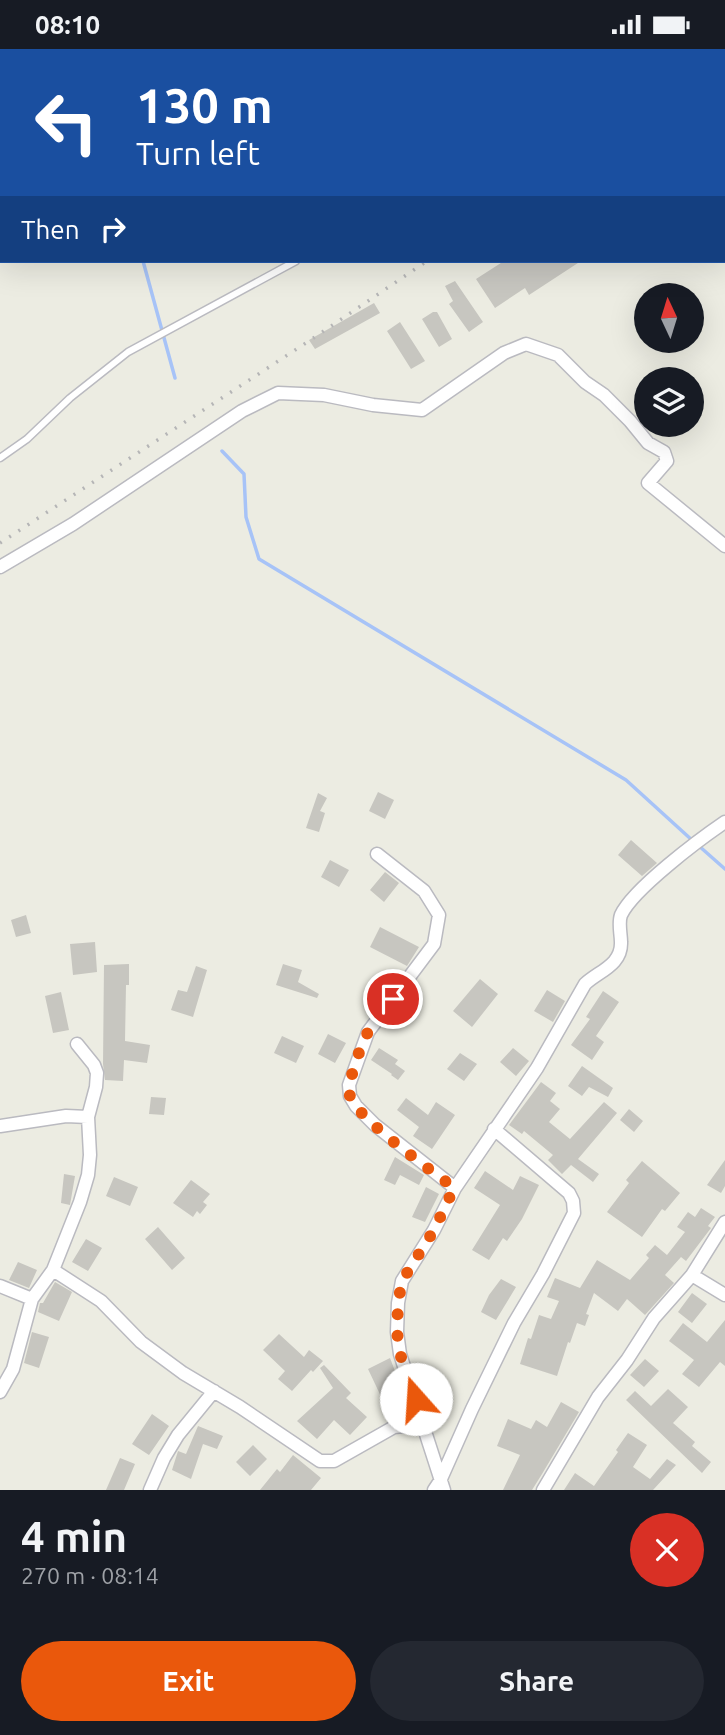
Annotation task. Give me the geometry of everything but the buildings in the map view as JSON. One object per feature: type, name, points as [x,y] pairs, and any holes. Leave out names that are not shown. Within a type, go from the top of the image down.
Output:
[{"type":"street","points":[[0,568],[74,524],[242,411],[278,393],[324,395],[373,405],[422,410],[504,353],[526,344],[558,355],[604,395],[648,443],[664,452],[667,461],[648,483],[725,546]]},
{"type":"street","points":[[439,1487],[424,1424],[400,1354],[397,1332],[402,1281],[434,1230],[454,1188],[537,1068],[584,984],[609,967],[618,957],[621,950],[620,917],[635,896],[695,842],[725,822]]},
{"type":"street","points":[[377,854],[424,891],[439,915],[434,944],[368,1032],[349,1085],[350,1095],[356,1106],[375,1125],[454,1188]]},
{"type":"street","points":[[0,1392],[13,1369],[32,1299],[53,1270],[88,1175],[88,1117],[97,1073],[77,1044]]},
{"type":"street","points":[[0,1126],[66,1116],[88,1117]]},
{"type":"street","points":[[439,1487],[472,1409],[514,1323],[574,1213],[569,1193],[494,1129]]},
{"type":"street","points":[[543,1490],[598,1397],[627,1360],[654,1318],[692,1275],[725,1222]]},
{"type":"street","points":[[53,1270],[101,1301],[141,1342],[183,1373],[320,1461],[334,1461],[394,1427],[424,1424]]},
{"type":"street","points":[[692,1275],[725,1295]]},
{"type":"street","points":[[0,1286],[32,1299]]},
{"type":"street","points":[[150,1490],[178,1435],[214,1391]]},
{"type":"lane","points":[[0,458],[27,439],[70,398],[128,352],[292,263]]},
{"type":"waterway","points":[[144,263],[175,378]]},
{"type":"waterway","points":[[222,451],[244,474],[246,517],[259,559],[626,780],[693,841]]},
{"type":"waterway","points":[[699,846],[725,869]]},
{"type":"railway","points":[[0,543],[424,263]]},
{"type":"route","points":[[393,999],[368,1032],[349,1085],[350,1095],[356,1106],[375,1125],[454,1188],[434,1230],[402,1281],[398,1303],[397,1332],[400,1354],[416,1399]]}]
